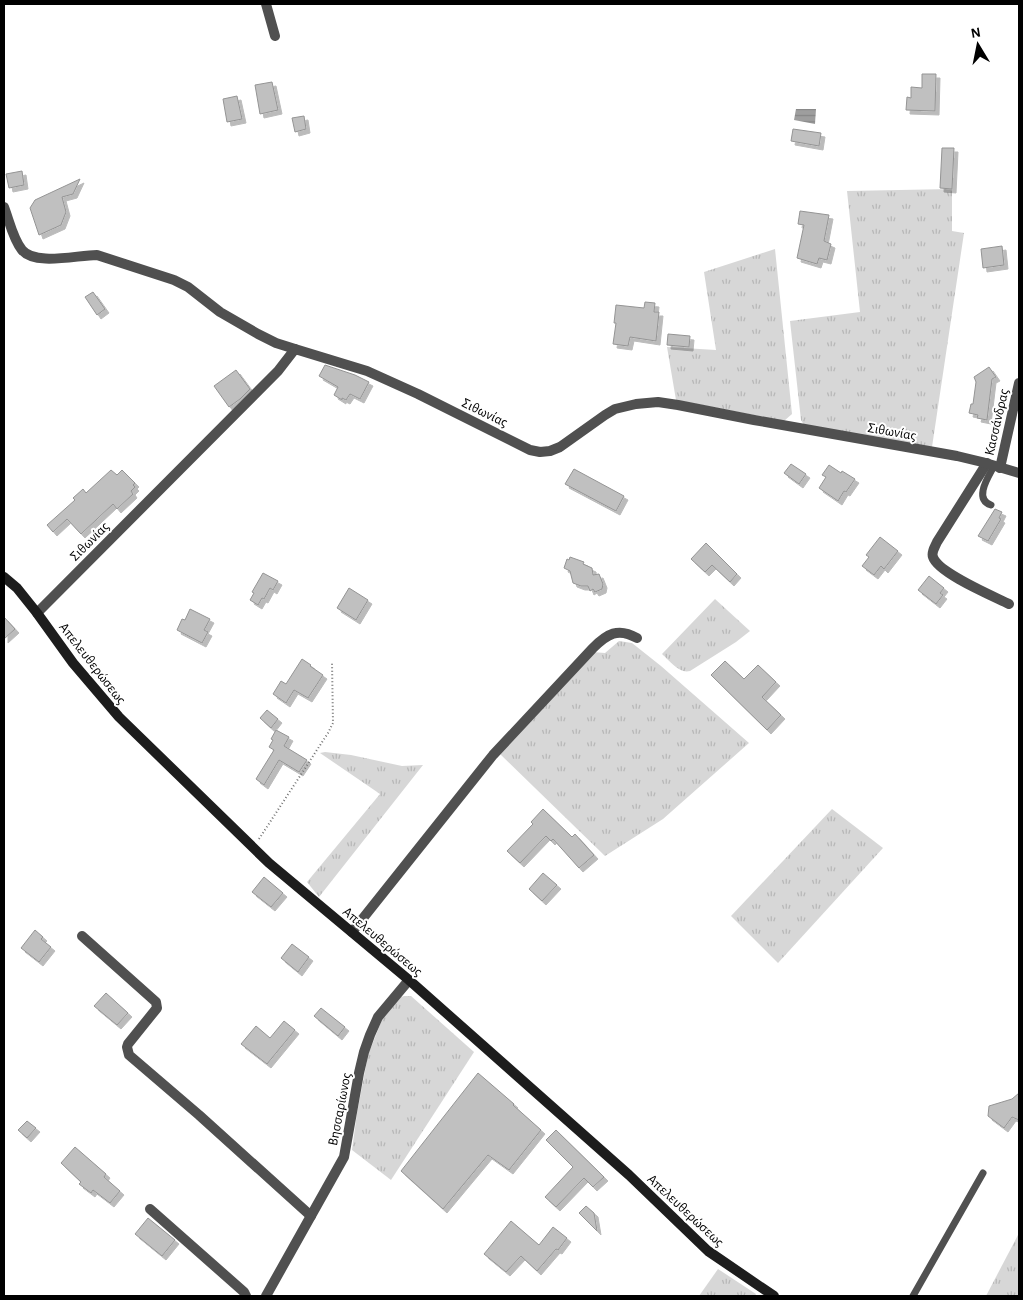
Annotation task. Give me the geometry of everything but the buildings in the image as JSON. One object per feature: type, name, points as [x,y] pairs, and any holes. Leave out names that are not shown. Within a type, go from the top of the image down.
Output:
[{"type":"street","points":[[266,4],[275,36]]},
{"type":"street","points":[[4,207],[17,242],[29,256],[39,259],[50,259],[97,255],[174,280],[188,287],[220,312],[258,334],[276,343],[295,349]]},
{"type":"street","name":"Σιθωνίας","points":[[37,613],[278,371],[295,349],[367,371],[418,394],[530,450],[540,452],[560,448],[616,409],[636,404],[658,402],[957,456],[1019,473]]},
{"type":"street","name":"Κασσάνδρας","points":[[994,466],[1019,383]]},
{"type":"street","points":[[994,466],[937,542],[933,556],[938,564],[949,574],[1009,604]]},
{"type":"street","name":"Απελευθερώσεως","points":[[4,577],[17,588],[73,663],[119,717],[269,863],[409,980],[629,1175],[708,1251],[774,1296]]},
{"type":"street","points":[[352,932],[494,755],[593,648],[603,638],[616,632],[628,633],[637,638]]},
{"type":"street","points":[[82,936],[156,1002],[157,1008],[128,1044],[128,1055]]},
{"type":"street","name":"Βησσαρίωνος","points":[[266,1296],[344,1156],[359,1073],[370,1035],[378,1017],[409,980]]},
{"type":"street","points":[[120,1048],[214,1128],[311,1216]]},
{"type":"street","points":[[150,1209],[244,1292],[246,1296]]},
{"type":"lane","points":[[990,505],[984,500],[982,493],[994,466]]},
{"type":"lane","points":[[913,1296],[983,1173]]},
{"type":"path","points":[[253,847],[333,723],[332,662]]},
{"type":"green space","points":[[952,189],[952,231],[964,233],[932,447],[804,425],[801,420],[790,321],[860,312],[847,191]]},
{"type":"green space","points":[[775,249],[792,414],[784,421],[676,400],[667,347],[716,350],[704,272]]},
{"type":"green space","points":[[715,599],[750,631],[690,671],[682,671],[662,654]]},
{"type":"green space","points":[[619,641],[632,643],[749,743],[663,819],[605,856],[499,753],[592,652],[605,653]]},
{"type":"green space","points":[[320,753],[351,755],[402,766],[423,765],[319,897],[307,882],[380,794]]},
{"type":"green space","points":[[832,809],[883,848],[778,963],[731,916]]},
{"type":"green space","points":[[411,996],[474,1052],[391,1180],[352,1150],[368,1055],[385,1012],[396,999]]},
{"type":"green space","points":[[1019,1233],[1019,1296],[986,1296]]},
{"type":"green space","points":[[718,1269],[756,1294],[755,1296],[699,1296]]},
{"type":"shaded area","points":[[796,109],[816,109],[815,124],[794,120]]}]
